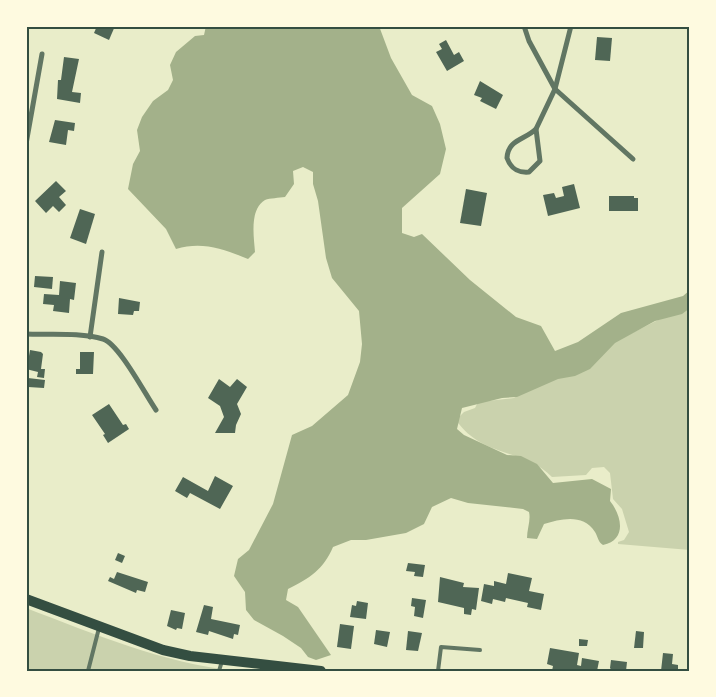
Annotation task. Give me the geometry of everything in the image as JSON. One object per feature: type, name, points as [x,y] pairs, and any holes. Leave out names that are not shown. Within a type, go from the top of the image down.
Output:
[{"type":"main road","points":[[26,599],[163,650],[223,660],[321,671]]},
{"type":"street","points":[[524,26],[529,41],[555,89],[633,159]]},
{"type":"street","points":[[536,129],[540,161],[529,172],[518,172],[513,169],[507,158],[509,147],[513,142],[530,135],[536,129],[555,89],[571,26]]},
{"type":"street","points":[[26,144],[42,54]]},
{"type":"street","points":[[90,338],[102,252]]},
{"type":"street","points":[[26,334],[104,339],[115,347],[156,410]]},
{"type":"lane","points":[[88,671],[100,626]]},
{"type":"lane","points":[[438,671],[440,647],[480,650]]},
{"type":"lane","points":[[220,671],[223,660]]},
{"type":"shaded area","points":[[206,26],[379,26],[391,58],[412,95],[432,106],[440,124],[446,149],[440,174],[402,208],[402,233],[414,237],[422,234],[470,280],[516,317],[541,326],[555,351],[578,342],[621,313],[683,296],[690,290],[690,308],[682,314],[655,321],[615,343],[590,369],[575,376],[558,379],[517,397],[502,398],[462,408],[457,429],[464,435],[507,455],[521,456],[537,464],[553,483],[592,479],[611,489],[610,501],[617,514],[620,527],[616,538],[611,542],[603,545],[590,526],[584,522],[571,519],[557,520],[544,524],[537,539],[527,538],[529,512],[523,509],[468,503],[451,498],[432,507],[424,524],[406,533],[366,540],[351,540],[333,547],[325,562],[315,572],[288,589],[286,600],[298,607],[331,655],[316,660],[308,657],[301,648],[254,620],[246,610],[245,592],[234,576],[238,559],[249,550],[273,504],[292,435],[312,426],[348,395],[360,362],[362,344],[359,311],[332,278],[326,258],[318,201],[313,184],[313,172],[303,167],[293,171],[294,184],[285,197],[267,199],[260,204],[254,224],[255,252],[248,259],[213,247],[195,246],[176,249],[166,229],[128,189],[133,164],[140,151],[137,130],[142,117],[153,101],[168,90],[173,80],[170,65],[176,52],[195,36],[204,35]]},
{"type":"shaded area","points":[[690,304],[690,550],[618,544],[618,542],[624,540],[629,532],[622,509],[613,499],[610,473],[604,467],[592,468],[586,475],[552,477],[529,461],[478,441],[466,432],[456,420],[464,412],[475,408],[478,402],[514,398],[600,349]]},
{"type":"shaded area","points":[[26,608],[155,654],[209,667],[236,671],[26,671]]},
{"type":"building","points":[[97,26],[115,26],[109,40],[94,33]]},
{"type":"building","points":[[597,37],[612,38],[610,61],[595,60]]},
{"type":"building","points":[[446,40],[454,55],[459,52],[464,61],[447,71],[436,52],[442,49],[439,44]]},
{"type":"building","points":[[64,57],[79,59],[72,92],[81,93],[80,103],[57,99],[58,80],[61,80]]},
{"type":"building","points":[[480,81],[503,95],[496,109],[480,101],[482,98],[474,95]]},
{"type":"building","points":[[55,120],[75,123],[74,131],[68,130],[66,145],[49,142]]},
{"type":"building","points":[[56,181],[66,191],[59,197],[66,205],[59,212],[53,206],[46,213],[35,201]]},
{"type":"building","points":[[574,184],[580,208],[548,216],[543,195],[554,193],[556,198],[564,196],[562,187]]},
{"type":"building","points":[[466,189],[487,193],[481,226],[460,223]]},
{"type":"building","points":[[609,196],[634,196],[634,198],[638,198],[638,211],[609,211]]},
{"type":"building","points":[[80,209],[95,214],[86,244],[70,238]]},
{"type":"building","points":[[35,276],[53,277],[52,289],[34,287]]},
{"type":"building","points":[[60,281],[76,283],[74,300],[70,299],[69,313],[53,311],[54,305],[43,304],[44,294],[59,295]]},
{"type":"building","points":[[119,298],[140,302],[139,311],[134,311],[133,315],[118,314]]},
{"type":"building","points":[[30,350],[43,354],[41,369],[45,369],[44,378],[37,377],[38,372],[26,369],[26,355],[29,356]]},
{"type":"building","points":[[80,352],[94,352],[93,374],[76,374],[76,369],[80,369]]},
{"type":"building","points":[[28,378],[45,380],[44,388],[28,387]]},
{"type":"building","points":[[219,379],[230,387],[237,379],[247,387],[237,404],[241,414],[235,433],[215,433],[224,417],[220,406],[208,398]]},
{"type":"building","points":[[109,404],[123,425],[126,424],[129,429],[108,443],[103,435],[105,434],[92,415]]},
{"type":"building","points":[[215,476],[233,486],[220,509],[190,493],[187,498],[175,491],[183,477],[208,491]]},
{"type":"building","points":[[118,553],[125,556],[122,563],[115,560]]},
{"type":"building","points":[[408,563],[425,565],[423,577],[414,576],[415,572],[406,571]]},
{"type":"building","points":[[117,572],[148,582],[145,592],[137,590],[136,593],[108,581],[110,577],[114,579]]},
{"type":"building","points":[[508,573],[532,578],[529,591],[544,594],[541,610],[527,607],[528,603],[506,598],[505,602],[493,599],[492,604],[481,601],[484,584],[494,586],[494,581],[506,584]]},
{"type":"building","points":[[440,577],[464,583],[463,587],[479,588],[476,610],[472,609],[471,615],[464,614],[464,608],[438,602]]},
{"type":"building","points":[[412,598],[426,600],[423,618],[414,616],[415,607],[411,606]]},
{"type":"building","points":[[357,601],[368,603],[366,619],[350,617],[352,605],[356,606]]},
{"type":"building","points":[[204,605],[213,607],[211,619],[240,625],[238,635],[234,634],[233,639],[209,631],[208,635],[196,632]]},
{"type":"building","points":[[171,610],[185,613],[182,629],[177,628],[176,630],[167,626]]},
{"type":"building","points":[[340,624],[354,626],[351,649],[337,647]]},
{"type":"building","points":[[376,630],[390,632],[387,647],[374,644]]},
{"type":"building","points":[[408,631],[422,633],[418,651],[406,650]]},
{"type":"building","points":[[636,631],[644,632],[643,648],[634,648]]},
{"type":"building","points":[[579,639],[588,640],[587,646],[579,646]]},
{"type":"building","points":[[550,648],[579,653],[577,665],[581,666],[582,658],[599,661],[597,671],[552,671],[553,666],[547,664]]},
{"type":"building","points":[[663,653],[673,654],[672,664],[678,665],[678,671],[661,671]]},
{"type":"building","points":[[611,660],[627,662],[626,671],[612,671],[610,668]]}]
